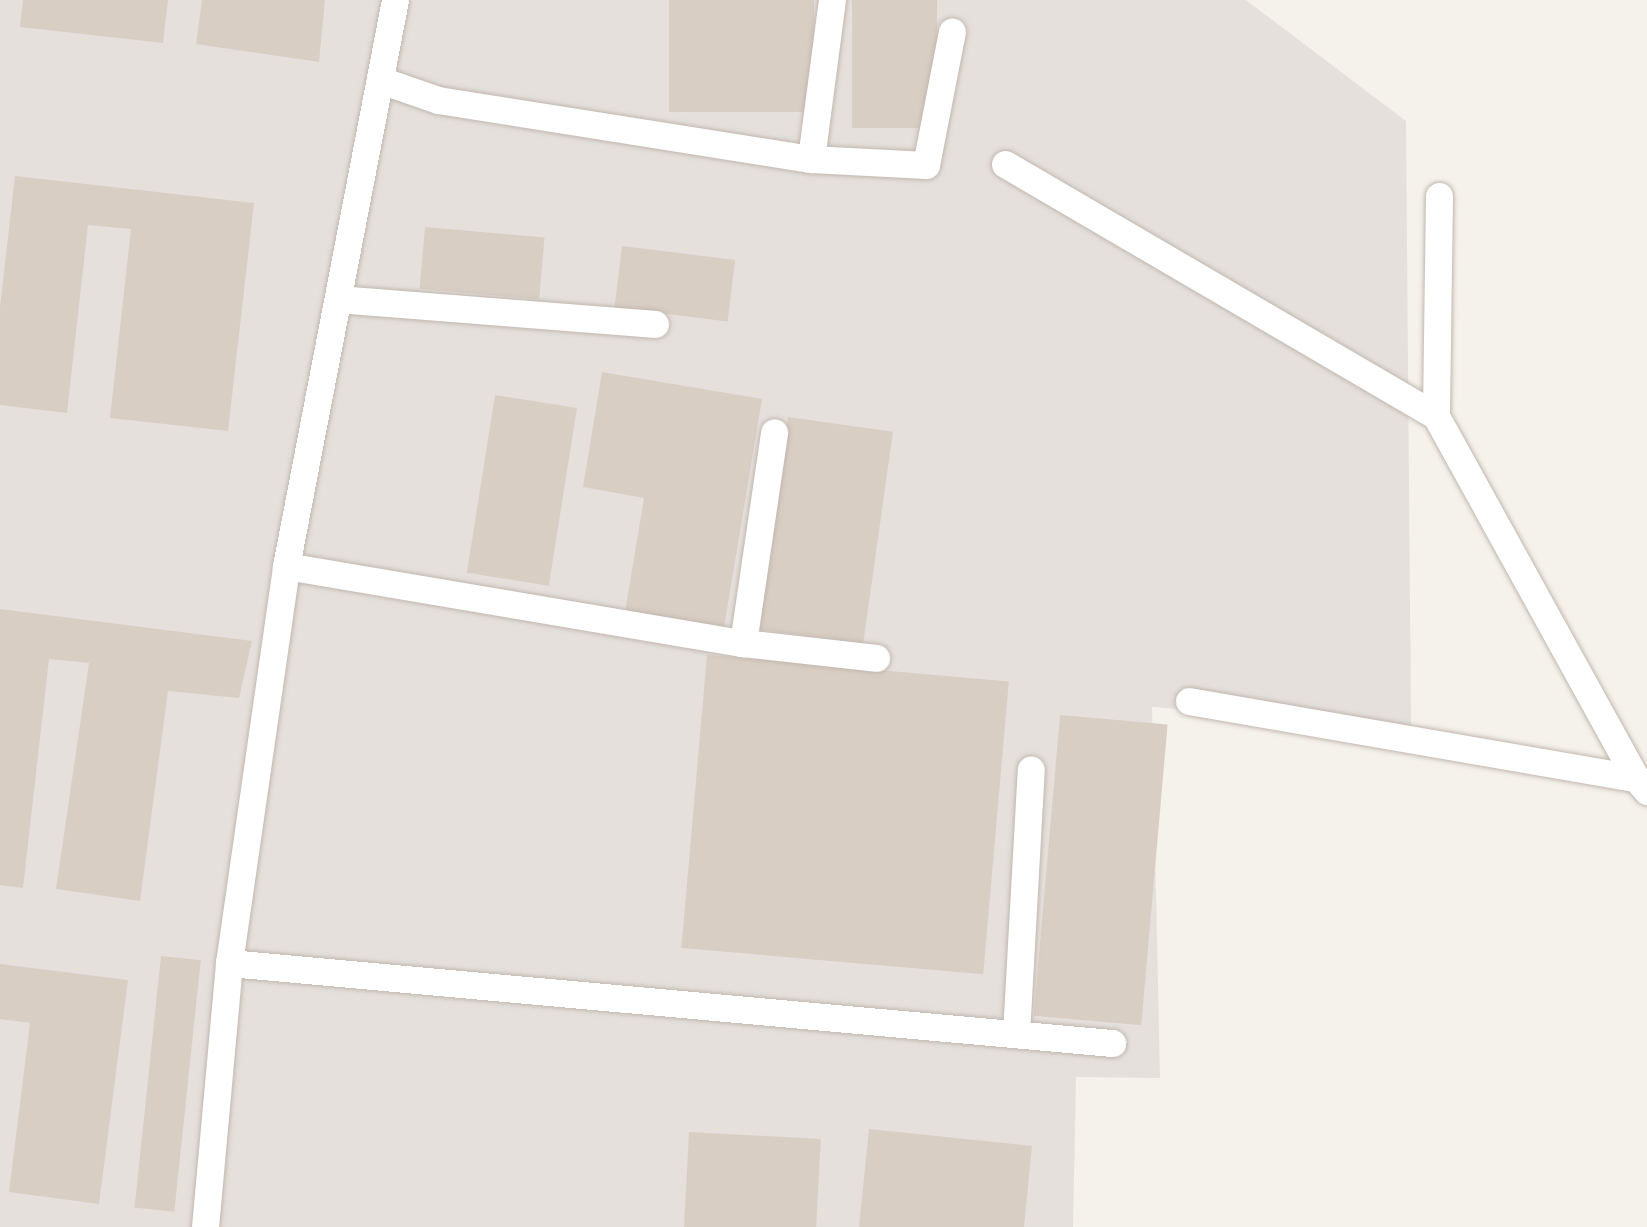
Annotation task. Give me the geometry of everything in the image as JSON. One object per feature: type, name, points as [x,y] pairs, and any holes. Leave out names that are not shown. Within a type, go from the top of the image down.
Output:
[{"type":"street","points":[[205,1227],[229,963],[286,566],[395,0]]},
{"type":"street","points":[[811,159],[832,0]]},
{"type":"street","points":[[380,80],[438,100],[811,159],[926,165],[952,31]]},
{"type":"street","points":[[1005,164],[1436,416],[1643,777]]},
{"type":"street","points":[[1436,416],[1438,196]]},
{"type":"street","points":[[338,299],[655,324]]},
{"type":"street","points":[[743,643],[774,432]]},
{"type":"street","points":[[286,566],[743,643],[876,658]]},
{"type":"street","points":[[1188,701],[1643,777]]},
{"type":"street","points":[[1016,1034],[1031,769]]},
{"type":"street","points":[[229,963],[1112,1043]]},
{"type":"shaded area","points":[[0,0],[1246,0],[1406,121],[1411,726],[1152,707],[1160,1078],[1076,1077],[1073,1227],[0,1227]]},
{"type":"building","points":[[23,0],[168,0],[163,43],[20,27]]},
{"type":"building","points":[[202,0],[325,0],[319,62],[196,44]]},
{"type":"building","points":[[669,0],[814,0],[814,112],[669,112]]},
{"type":"building","points":[[852,0],[937,0],[937,128],[852,128]]},
{"type":"building","points":[[15,176],[254,203],[228,431],[110,418],[131,229],[88,225],[67,413],[0,405],[0,307]]},
{"type":"building","points":[[425,227],[545,237],[539,299],[420,289]]},
{"type":"building","points":[[622,246],[735,260],[728,321],[614,308]]},
{"type":"building","points":[[602,372],[762,399],[724,628],[625,612],[644,498],[583,487]]},
{"type":"building","points":[[495,395],[577,408],[549,586],[467,573]]},
{"type":"building","points":[[788,417],[893,432],[863,644],[758,629]]},
{"type":"building","points":[[0,609],[252,641],[239,698],[168,691],[140,901],[56,889],[89,663],[49,659],[23,888],[0,885]]},
{"type":"building","points":[[707,655],[1009,681],[983,974],[681,948]]},
{"type":"building","points":[[1060,715],[1168,724],[1141,1025],[1034,1016]]},
{"type":"building","points":[[161,956],[201,960],[174,1212],[135,1208]]},
{"type":"building","points":[[0,964],[128,980],[99,1204],[9,1192],[30,1023],[0,1019]]},
{"type":"building","points":[[869,1129],[1032,1146],[1024,1227],[859,1227]]},
{"type":"building","points":[[689,1132],[821,1139],[816,1227],[684,1227]]}]
